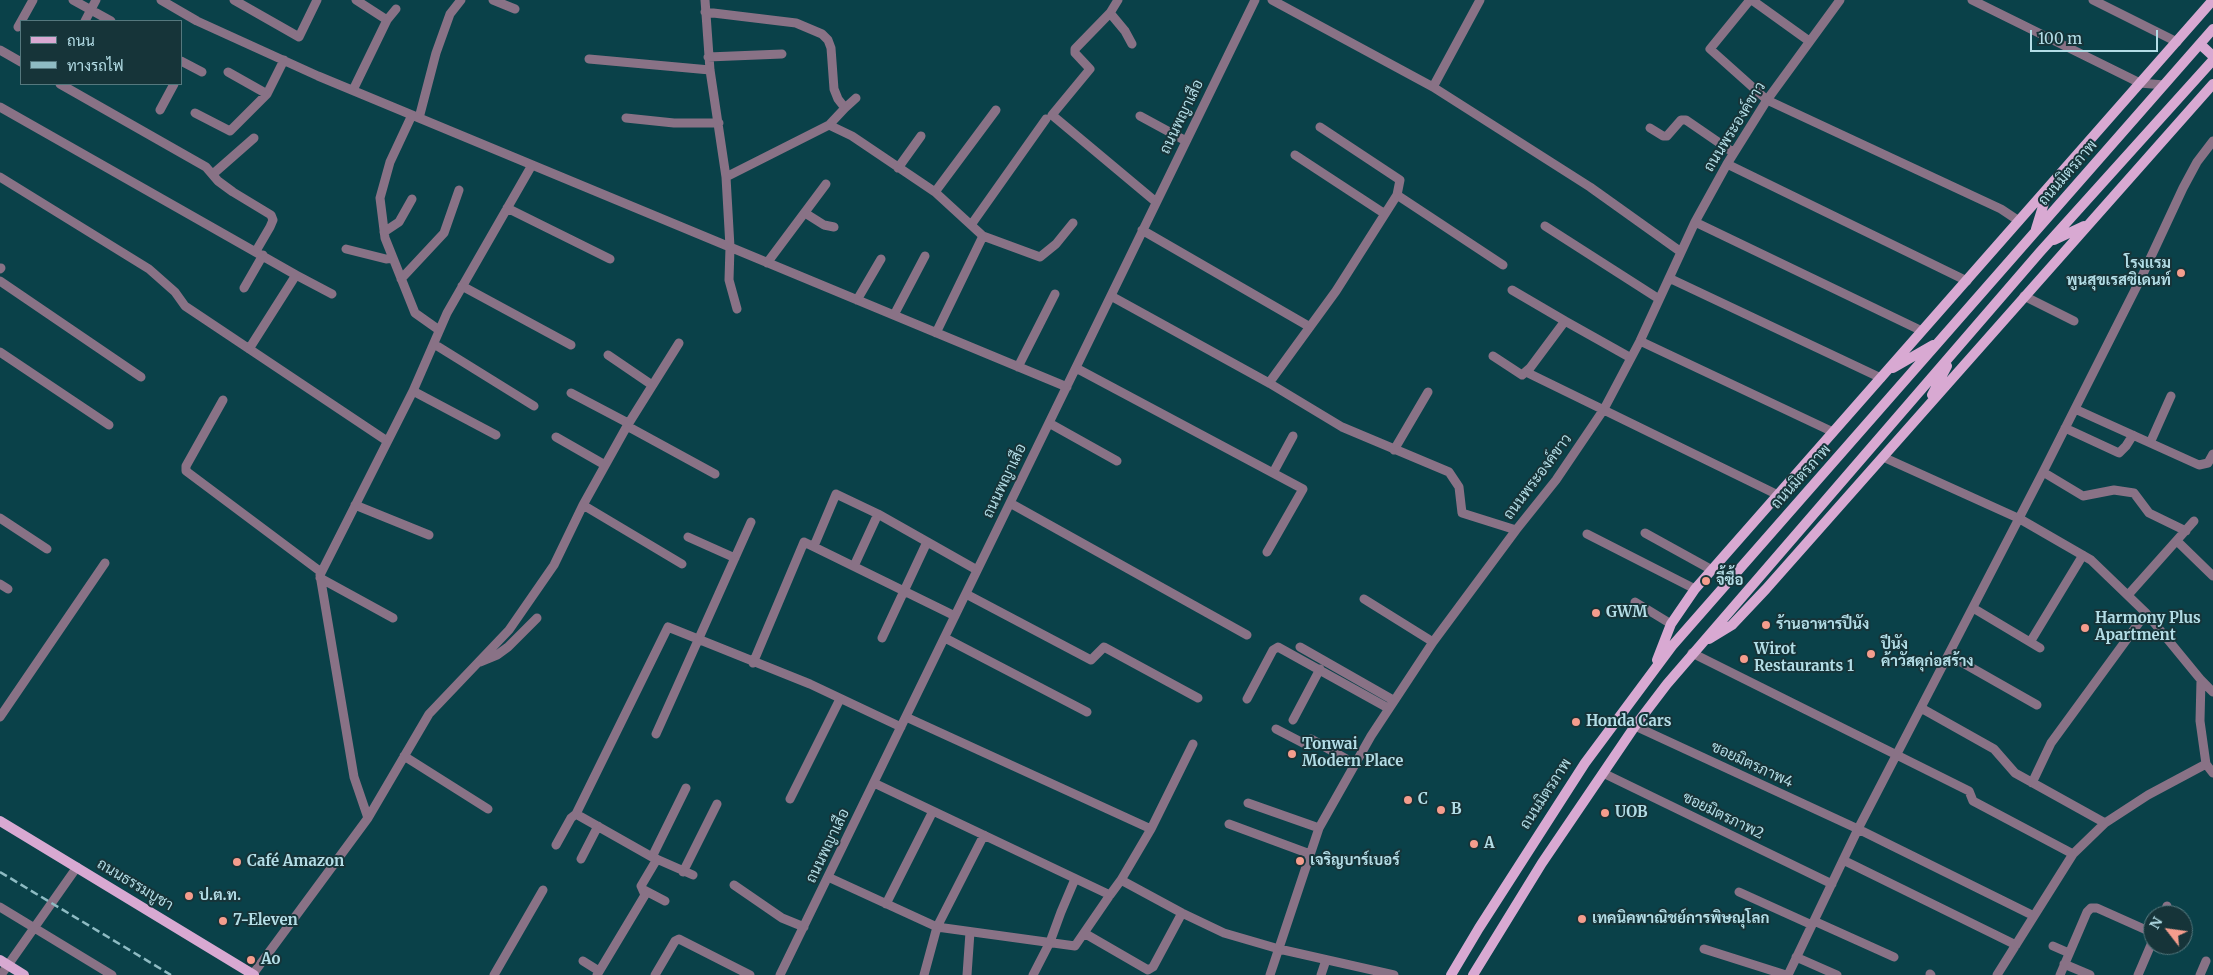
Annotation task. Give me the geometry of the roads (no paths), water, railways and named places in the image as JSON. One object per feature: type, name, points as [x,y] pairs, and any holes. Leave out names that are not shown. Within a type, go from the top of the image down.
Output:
[{"type":"main road","points":[[1653,670],[1671,624],[1695,589],[2213,0]]},
{"type":"main road","name":"ถนนมิตรภาพ","points":[[1451,975],[1585,763],[1653,670],[1705,607],[1942,340],[2213,29]]},
{"type":"main road","points":[[2200,44],[2213,56]]},
{"type":"main road","name":"ถนนมิตรภาพ","points":[[1473,975],[1532,879],[1635,726],[1700,644],[2040,252],[2213,60]]},
{"type":"main road","points":[[1700,644],[1732,625],[2213,84]]},
{"type":"main road","points":[[2164,85],[2178,98]]},
{"type":"main road","points":[[2036,232],[2049,187]]},
{"type":"main road","points":[[2048,243],[2089,224]]},
{"type":"main road","points":[[2028,241],[2040,252]]},
{"type":"main road","points":[[1883,375],[1942,340]]},
{"type":"main road","points":[[1926,408],[1954,351]]},
{"type":"main road","name":"ถนนธรรมบูชา","points":[[0,821],[254,975]]},
{"type":"main road","points":[[4,963],[24,975]]},
{"type":"street","points":[[22,20],[33,0]]},
{"type":"street","points":[[73,0],[109,20]]},
{"type":"street","points":[[86,20],[96,0]]},
{"type":"street","points":[[161,0],[197,21],[353,90],[1067,387]]},
{"type":"street","points":[[234,0],[299,37],[317,0]]},
{"type":"street","points":[[356,0],[387,20]]},
{"type":"street","points":[[440,330],[415,313],[384,232],[380,198],[390,162],[415,116],[450,14],[461,0]]},
{"type":"street","points":[[494,0],[515,9]]},
{"type":"street","points":[[705,0],[708,57],[726,177],[730,247],[729,280],[737,310]]},
{"type":"street","points":[[1118,0],[1110,13],[1075,50],[1075,53],[1090,69],[1052,115],[1156,202]]},
{"type":"street","name":"ถนนพญาเสือ","points":[[780,975],[1255,0]]},
{"type":"street","points":[[1272,0],[1433,86],[1590,187],[1681,252]]},
{"type":"street","points":[[1433,86],[1480,0]]},
{"type":"street","points":[[1809,41],[1751,0],[1710,49],[1767,100],[2001,209],[2019,221]]},
{"type":"street","name":"ถนนพระองค์ขาว","points":[[1270,975],[1319,828],[1390,704],[1433,642],[1516,530],[1556,480],[1604,409],[1640,341],[1695,222],[1727,164],[1767,100],[1840,0]]},
{"type":"street","points":[[1972,0],[2140,84],[2164,85]]},
{"type":"street","points":[[2093,0],[2177,42]]},
{"type":"street","points":[[353,90],[387,20],[396,9]]},
{"type":"street","points":[[705,12],[796,23],[820,32],[827,38],[831,48],[834,89],[838,99],[845,108]]},
{"type":"street","points":[[1110,13],[1125,31],[1132,44]]},
{"type":"street","points":[[18,27],[20,23]]},
{"type":"street","points":[[0,50],[20,61]]},
{"type":"street","points":[[708,57],[782,54]]},
{"type":"street","points":[[589,59],[710,70]]},
{"type":"street","points":[[195,113],[230,131],[267,94],[284,60]]},
{"type":"street","points":[[183,65],[202,72]]},
{"type":"street","points":[[228,72],[267,94]]},
{"type":"street","points":[[62,85],[206,167],[218,181],[271,215],[270,227],[244,288]]},
{"type":"street","points":[[160,110],[173,85]]},
{"type":"street","points":[[726,177],[830,124],[856,98]]},
{"type":"street","points":[[0,107],[155,197],[332,294]]},
{"type":"street","points":[[935,192],[996,110]]},
{"type":"street","points":[[1140,116],[1186,141]]},
{"type":"street","points":[[626,118],[674,123],[719,123]]},
{"type":"street","points":[[971,225],[1046,120]]},
{"type":"street","points":[[1650,128],[1663,136],[1667,136],[1681,120],[1686,120],[1734,153]]},
{"type":"street","points":[[830,124],[852,136],[935,192],[983,236],[1040,257],[1056,244],[1073,223]]},
{"type":"street","points":[[1269,383],[1336,291],[1397,196],[1400,180],[1320,127]]},
{"type":"street","points":[[898,168],[921,136]]},
{"type":"street","points":[[213,174],[254,138]]},
{"type":"street","points":[[1704,949],[1787,975],[1858,829],[2020,519],[2142,276],[2183,188],[2197,162],[2213,142]]},
{"type":"street","points":[[1295,155],[1385,214]]},
{"type":"street","points":[[1727,164],[1966,281]]},
{"type":"street","points":[[368,818],[354,777],[321,575],[413,391],[462,286],[532,165]]},
{"type":"street","points":[[0,177],[150,270],[175,292],[186,306],[387,441]]},
{"type":"street","points":[[767,263],[826,184]]},
{"type":"street","points":[[401,279],[444,233],[458,190]]},
{"type":"street","points":[[1397,196],[1504,265]]},
{"type":"street","points":[[384,232],[404,217],[412,199]]},
{"type":"street","points":[[507,208],[610,259]]},
{"type":"street","points":[[805,213],[824,224],[834,227]]},
{"type":"street","points":[[1695,222],[1922,331]]},
{"type":"street","points":[[1545,226],[1659,299]]},
{"type":"street","points":[[1142,230],[1310,327]]},
{"type":"street","points":[[936,333],[983,236]]},
{"type":"street","points":[[346,249],[386,259],[393,258]]},
{"type":"street","points":[[894,315],[925,256]]},
{"type":"street","points":[[857,300],[881,259]]},
{"type":"street","points":[[249,348],[296,275]]},
{"type":"street","points":[[1669,278],[1883,375]]},
{"type":"street","points":[[0,281],[141,377]]},
{"type":"street","points":[[462,286],[571,344]]},
{"type":"street","points":[[1512,290],[1631,358]]},
{"type":"street","points":[[1018,367],[1055,294]]},
{"type":"street","points":[[1111,296],[1269,383],[1342,427],[1449,472],[1459,487],[1462,513],[1516,530]]},
{"type":"street","points":[[2024,296],[2074,321]]},
{"type":"street","points":[[1493,356],[1522,375],[1565,320]]},
{"type":"street","points":[[1640,341],[1833,432]]},
{"type":"street","points":[[254,975],[368,818],[429,714],[509,630],[554,565],[583,505],[627,424],[679,343]]},
{"type":"street","points":[[434,344],[534,406]]},
{"type":"street","points":[[0,352],[109,425]]},
{"type":"street","points":[[608,355],[652,385]]},
{"type":"street","points":[[1076,368],[1303,489],[1267,552]]},
{"type":"street","points":[[1526,372],[1778,495]]},
{"type":"street","points":[[413,391],[496,435]]},
{"type":"street","points":[[1394,450],[1428,392]]},
{"type":"street","points":[[571,393],[715,474]]},
{"type":"street","points":[[2150,443],[2171,396]]},
{"type":"street","points":[[223,400],[186,466],[186,471],[321,575],[393,618]]},
{"type":"street","points":[[2075,408],[2199,465],[2208,463],[2213,454]]},
{"type":"street","points":[[1049,423],[1117,461]]},
{"type":"street","points":[[2065,428],[2118,453],[2126,446],[2133,435]]},
{"type":"street","points":[[1273,473],[1293,436]]},
{"type":"street","points":[[556,438],[605,465]]},
{"type":"street","points":[[1882,457],[2020,519],[2082,555],[2106,573],[2146,613],[2213,692]]},
{"type":"street","points":[[2043,472],[2083,496],[2114,490],[2134,493],[2150,513],[2186,531]]},
{"type":"street","points":[[814,546],[836,494],[878,514],[977,570]]},
{"type":"street","points":[[1010,503],[1246,635]]},
{"type":"street","points":[[355,505],[429,535]]},
{"type":"street","points":[[583,505],[682,564]]},
{"type":"street","points":[[854,566],[878,514]]},
{"type":"street","points":[[0,518],[47,549]]},
{"type":"street","points":[[656,734],[751,522]]},
{"type":"street","points":[[2128,595],[2194,522]]},
{"type":"street","points":[[1645,533],[1712,570]]},
{"type":"street","points":[[1587,534],[1695,589]]},
{"type":"street","points":[[688,537],[735,558]]},
{"type":"street","points":[[2177,541],[2213,576]]},
{"type":"street","points":[[753,663],[804,542],[955,616]]},
{"type":"street","points":[[882,638],[927,542]]},
{"type":"street","points":[[2032,639],[2082,555]]},
{"type":"street","points":[[0,717],[105,563]]},
{"type":"street","points":[[0,584],[8,589]]},
{"type":"street","points":[[966,594],[1090,660],[1104,647],[1198,698]]},
{"type":"street","points":[[1364,599],[1433,642]]},
{"type":"street","points":[[1635,602],[1671,624]]},
{"type":"street","points":[[1973,608],[2040,648]]},
{"type":"street","points":[[2032,783],[2051,743],[2146,613]]},
{"type":"street","points":[[478,663],[488,660],[502,651],[537,618]]},
{"type":"street","points":[[556,845],[572,816],[576,814],[668,627],[753,663],[810,684],[901,727]]},
{"type":"street","points":[[944,638],[1086,712]]},
{"type":"street","points":[[1300,647],[1390,704]]},
{"type":"street","points":[[1247,699],[1275,648],[1281,648],[1390,704]]},
{"type":"street","points":[[1692,654],[1969,790],[1972,801],[2073,854]]},
{"type":"street","points":[[1949,655],[2038,705]]},
{"type":"street","points":[[1293,720],[1320,669]]},
{"type":"street","points":[[2201,680],[2200,720],[2206,764],[2213,773]]},
{"type":"street","points":[[790,799],[840,699]]},
{"type":"street","points":[[1921,708],[1994,749],[2015,774],[2105,823]]},
{"type":"street","points":[[906,717],[1151,829]]},
{"type":"street","name":"ซอยมิตรภาพ4","points":[[1635,726],[1858,829],[2034,916]]},
{"type":"street","points":[[1276,729],[1303,743],[1311,739],[1355,764]]},
{"type":"street","points":[[828,877],[937,927],[1074,946],[1121,880],[1151,829],[1193,744]]},
{"type":"street","points":[[404,756],[488,809]]},
{"type":"street","points":[[1997,975],[2073,854],[2105,823],[2148,796],[2206,764]]},
{"type":"street","name":"ซอยมิตรภาพ2","points":[[1603,773],[1832,884]]},
{"type":"street","points":[[874,783],[1110,895]]},
{"type":"street","points":[[583,961],[598,973],[645,894],[641,886],[686,788]]},
{"type":"street","points":[[1248,803],[1319,828]]},
{"type":"street","points":[[683,872],[717,804]]},
{"type":"street","points":[[886,904],[933,811]]},
{"type":"street","points":[[576,814],[654,858],[693,876]]},
{"type":"street","points":[[1229,824],[1310,854]]},
{"type":"street","points":[[581,859],[598,826]]},
{"type":"street","points":[[924,975],[937,927],[984,836]]},
{"type":"street","points":[[1843,860],[2016,945]]},
{"type":"street","points":[[1,975],[4,963],[35,929],[77,867]]},
{"type":"street","points":[[1033,975],[1050,942],[1060,912],[1075,879]]},
{"type":"street","points":[[1121,880],[1224,933],[1279,949],[1394,975]]},
{"type":"street","points":[[734,885],[782,918],[804,927]]},
{"type":"street","points":[[494,975],[543,890]]},
{"type":"street","points":[[644,890],[665,902]]},
{"type":"street","points":[[1739,892],[1894,957]]},
{"type":"street","points":[[0,907],[112,975]]},
{"type":"street","points":[[2060,975],[2087,912],[2091,908],[2097,908],[2143,929]]},
{"type":"street","points":[[1084,933],[1148,970],[1153,967],[1182,913]]},
{"type":"street","points":[[967,975],[970,932]]},
{"type":"street","points":[[655,975],[675,941],[679,938],[750,975]]},
{"type":"street","points":[[2053,946],[2069,953]]},
{"type":"street","points":[[2138,975],[2147,955]]},
{"type":"street","points":[[1796,957],[1837,975]]},
{"type":"street","points":[[1321,975],[1326,960]]},
{"type":"street","points":[[2200,975],[2206,960]]},
{"type":"street","points":[[2064,964],[2090,975]]},
{"type":"railway","points":[[0,872],[171,975]]},
{"type":"place","name":"โรงแรม พูนสุขเรสซิเดนท์","points":[[2181,273]]},
{"type":"place","name":"จี้ซื้อ","points":[[1706,581]]},
{"type":"place","name":"GWM","points":[[1596,613]]},
{"type":"place","name":"ร้านอาหารปีนัง","points":[[1766,625]]},
{"type":"place","name":"Harmony Plus Apartment","points":[[2085,628]]},
{"type":"place","name":"ปีนัง ค้าวัสดุก่อสร้าง","points":[[1871,654]]},
{"type":"place","name":"Wirot Restaurants 1","points":[[1744,659]]},
{"type":"place","name":"Honda Cars","points":[[1576,722]]},
{"type":"place","name":"Tonwai Modern Place","points":[[1292,754]]},
{"type":"place","name":"C","points":[[1408,800]]},
{"type":"place","name":"B","points":[[1441,810]]},
{"type":"place","name":"UOB","points":[[1605,813]]},
{"type":"place","name":"A","points":[[1474,844]]},
{"type":"place","name":"เจริญบาร์เบอร์","points":[[1300,861]]},
{"type":"place","name":"Café Amazon","points":[[237,862]]},
{"type":"place","name":"ป.ต.ท.","points":[[189,896]]},
{"type":"place","name":"เทคนิคพาณิชย์การพิษณุโลก","points":[[1582,919]]},
{"type":"place","name":"7-Eleven","points":[[223,921]]},
{"type":"place","name":"Ao","points":[[251,960]]}]
